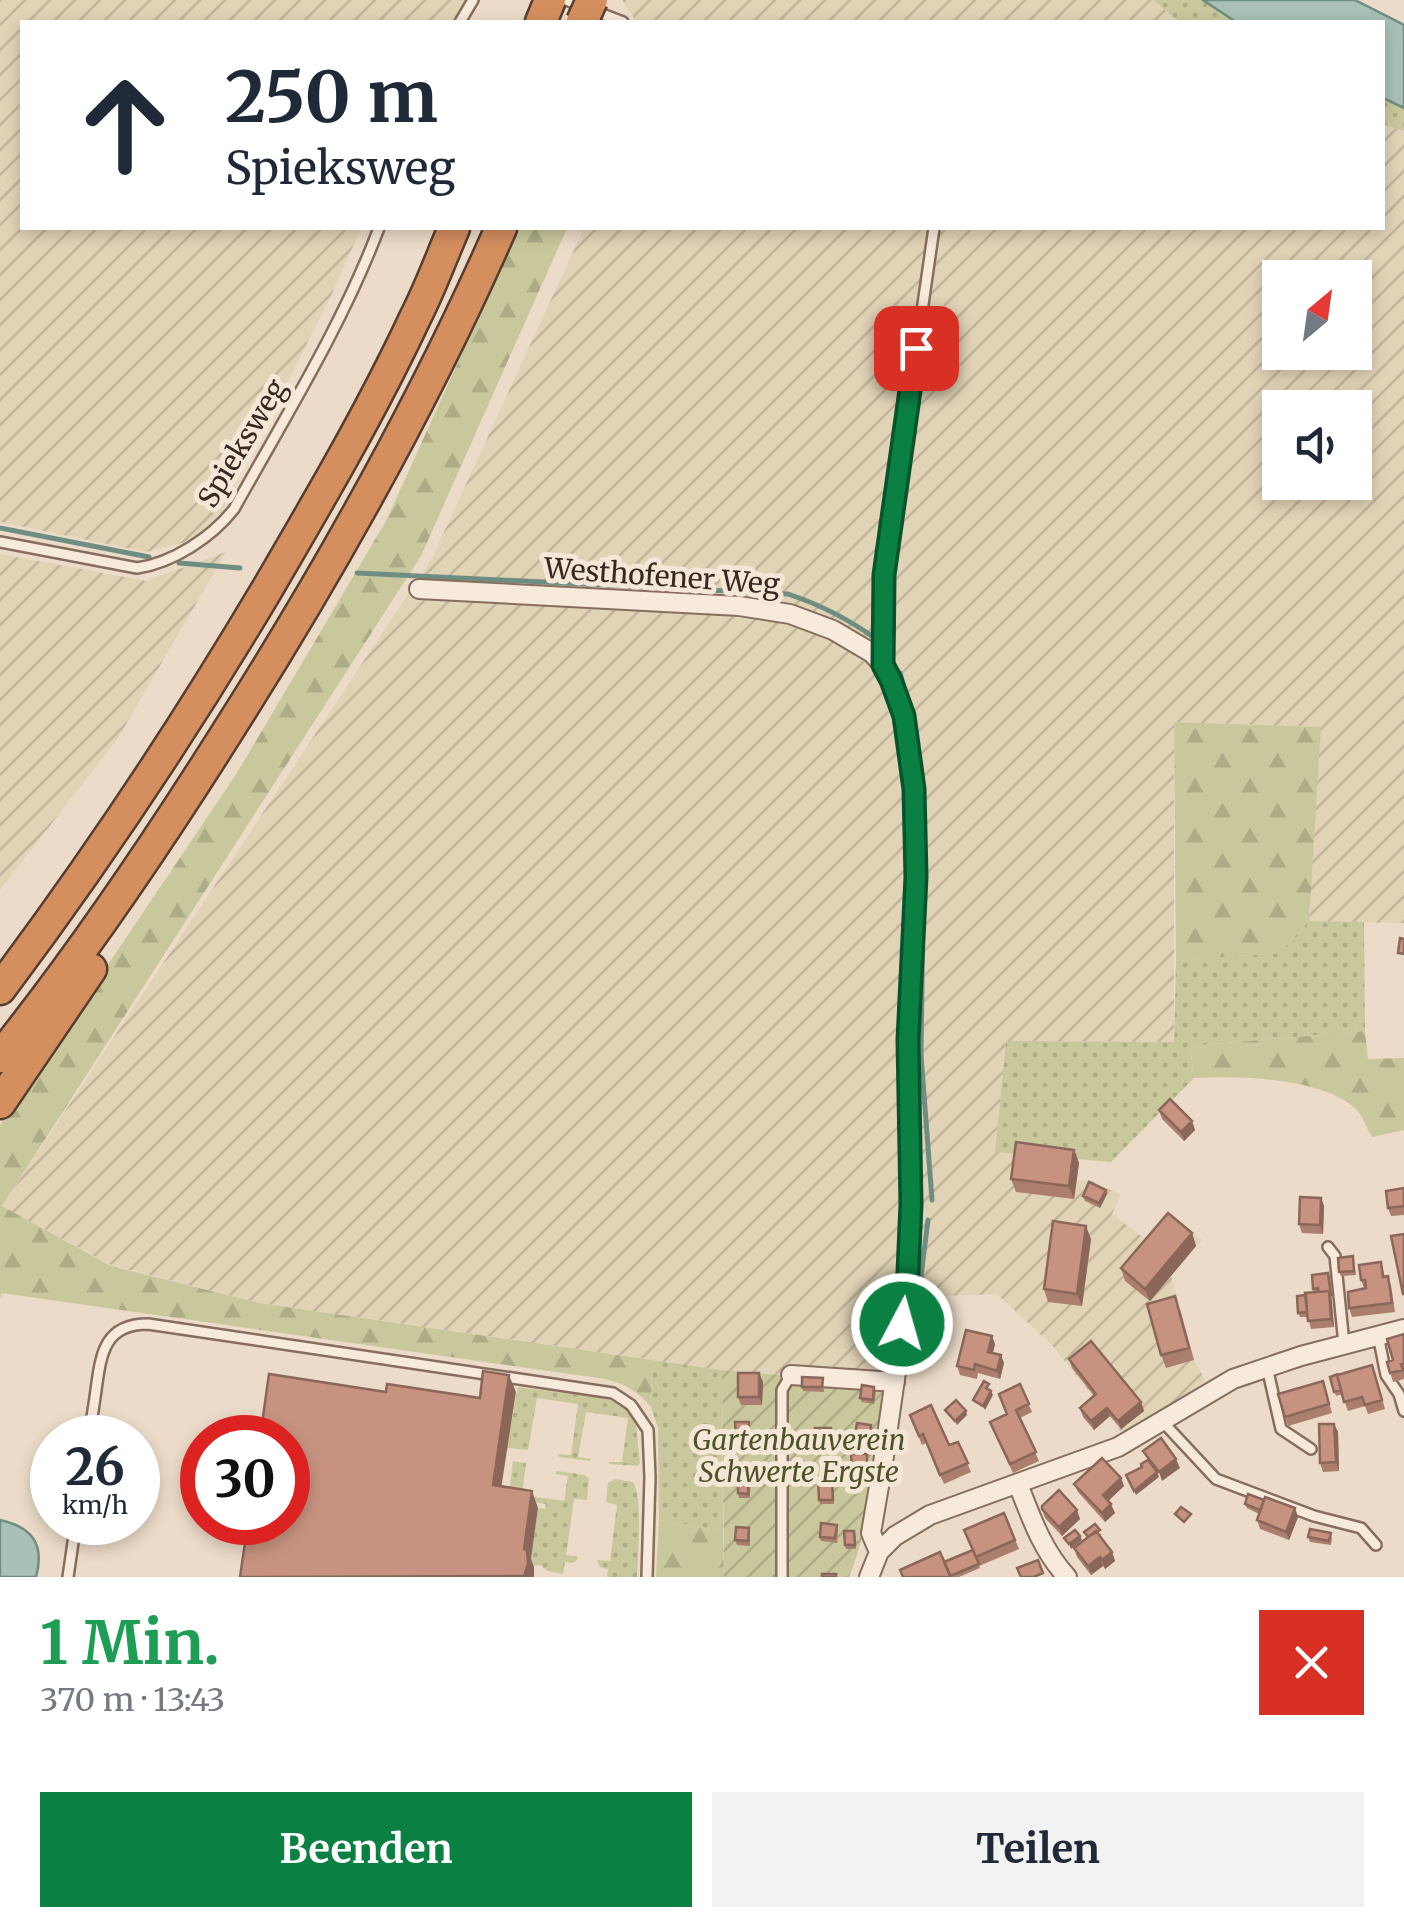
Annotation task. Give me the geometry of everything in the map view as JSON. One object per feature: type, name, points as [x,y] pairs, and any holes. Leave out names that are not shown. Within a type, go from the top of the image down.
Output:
[{"type":"highway","points":[[0,989],[93,862],[199,703],[364,418],[416,318],[453,230]]},
{"type":"highway","points":[[0,1056],[86,942],[188,794],[299,619],[363,505],[500,230]]},
{"type":"highway","points":[[0,1103],[88,974],[188,794]]},
{"type":"street","name":"Westhofener Weg","points":[[418,589],[739,606],[790,614],[833,630],[872,653],[883,665]]},
{"type":"street","points":[[878,1552],[871,1533],[907,1295],[911,1204],[908,1040],[916,877],[914,789],[904,716],[883,665]]},
{"type":"street","points":[[869,1577],[878,1552],[895,1536],[930,1515],[1118,1447],[1233,1379],[1404,1328]]},
{"type":"street","points":[[791,1374],[894,1382]]},
{"type":"street","points":[[1018,1484],[1039,1536],[1067,1577]]},
{"type":"lane","points":[[551,8],[613,20]]},
{"type":"lane","name":"Spieksweg","points":[[0,542],[138,568],[155,566],[222,524],[296,397],[379,230]]},
{"type":"lane","points":[[883,665],[884,575],[934,230]]},
{"type":"lane","points":[[1328,1247],[1335,1256],[1344,1344]]},
{"type":"lane","points":[[92,1415],[101,1356],[108,1341],[120,1329],[136,1324],[613,1392],[632,1405],[648,1430],[647,1577]]},
{"type":"lane","points":[[1378,1336],[1386,1375],[1404,1410]]},
{"type":"lane","points":[[1266,1367],[1281,1429],[1311,1449]]},
{"type":"lane","points":[[782,1577],[782,1390],[791,1374]]},
{"type":"lane","points":[[1162,1421],[1216,1479],[1314,1516],[1361,1528],[1376,1545]]},
{"type":"lane","points":[[68,1577],[73,1545]]},
{"type":"shaded area","points":[[0,0],[471,0],[452,20],[20,20],[20,230],[360,230],[222,511],[194,540],[146,552],[0,522]]},
{"type":"shaded area","points":[[622,0],[1153,0],[1177,20],[636,20]]},
{"type":"shaded area","points":[[1203,0],[1355,0],[1404,25],[1404,108],[1385,99],[1385,20],[1233,20]]},
{"type":"shaded area","points":[[1385,125],[1404,131],[1404,923],[1309,921],[1320,727],[1174,722],[1174,1042],[1006,1041],[995,1151],[1079,1163],[1077,1181],[1092,1181],[1121,1195],[1112,1214],[1148,1241],[1171,1215],[1202,1240],[1171,1276],[1194,1360],[1205,1380],[1200,1385],[1124,1435],[1052,1345],[997,1294],[915,1297],[923,1040],[909,1040],[911,1204],[895,1382],[878,1384],[722,1370],[259,1303],[111,1265],[2,1206],[432,558],[583,230],[1385,230]]},
{"type":"shaded area","points":[[226,552],[118,738],[0,890],[0,554],[146,581]]},
{"type":"shaded area","points":[[0,1520],[28,1532],[30,1545],[36,1545],[39,1555],[36,1577],[0,1577]]},
{"type":"green space","points":[[1153,0],[1203,0],[1233,20],[1177,20]]},
{"type":"green space","points":[[1385,99],[1404,108],[1404,131],[1385,125]]},
{"type":"green space","points":[[518,230],[566,230],[421,556],[2,1206],[111,1266],[259,1303],[652,1360],[651,1407],[631,1389],[605,1379],[2,1293],[0,1298],[0,1125],[237,773],[386,521]]},
{"type":"green space","points":[[1174,722],[1321,727],[1309,921],[1280,953],[1176,961]]},
{"type":"green space","points":[[1309,921],[1364,922],[1365,1031],[1190,1046],[1194,1078],[1111,1162],[995,1152],[1006,1041],[1174,1042],[1176,961],[1279,953]]},
{"type":"green space","points":[[1365,1031],[1368,1059],[1404,1058],[1404,1130],[1372,1137],[1356,1109],[1323,1090],[1256,1078],[1194,1078],[1190,1046]]},
{"type":"green space","points":[[652,1360],[722,1370],[723,1531],[659,1520],[658,1428],[651,1407]]},
{"type":"green space","name":"Gartenbauverein Schwerte Ergste","points":[[722,1370],[878,1384],[885,1391],[868,1511],[849,1577],[724,1577]]},
{"type":"green space","points":[[518,1387],[617,1402],[631,1413],[636,1423],[640,1463],[609,1464],[622,1462],[628,1418],[586,1412],[578,1457],[590,1461],[559,1457],[558,1454],[571,1455],[578,1404],[537,1398],[528,1450],[507,1448]]},
{"type":"green space","points":[[513,1461],[526,1463],[522,1495],[564,1501],[568,1476],[556,1471],[589,1479],[587,1500],[574,1499],[566,1555],[578,1557],[573,1563],[565,1562],[563,1574],[540,1565],[530,1566],[538,1508],[545,1509],[546,1504],[509,1495]]},
{"type":"green space","points":[[615,1479],[633,1482],[636,1490],[637,1577],[607,1577],[608,1569],[600,1567],[597,1560],[610,1561],[617,1505],[606,1502],[608,1483]]},
{"type":"green space","points":[[659,1520],[723,1531],[724,1577],[656,1577]]},
{"type":"building","points":[[1400,938],[1404,939],[1404,954],[1398,953]]},
{"type":"building","points":[[1170,1099],[1192,1121],[1181,1132],[1159,1110]]},
{"type":"building","points":[[1016,1142],[1074,1150],[1069,1186],[1011,1179]]},
{"type":"building","points":[[1089,1182],[1106,1190],[1099,1203],[1083,1196]]},
{"type":"building","points":[[1404,1188],[1404,1206],[1388,1208],[1386,1191]]},
{"type":"building","points":[[1300,1197],[1321,1198],[1320,1225],[1299,1224]]},
{"type":"building","points":[[1168,1213],[1192,1233],[1145,1289],[1121,1268]]},
{"type":"building","points":[[1053,1221],[1086,1226],[1077,1294],[1044,1289]]},
{"type":"building","points":[[1404,1234],[1404,1294],[1403,1294],[1391,1236]]},
{"type":"building","points":[[1353,1256],[1354,1271],[1339,1272],[1338,1258]]},
{"type":"building","points":[[1381,1262],[1383,1277],[1388,1276],[1392,1303],[1349,1308],[1348,1292],[1366,1288],[1359,1265]]},
{"type":"building","points":[[1328,1273],[1331,1296],[1329,1291],[1313,1289],[1312,1275]]},
{"type":"building","points":[[1329,1291],[1331,1319],[1308,1321],[1305,1293]]},
{"type":"building","points":[[1306,1295],[1307,1312],[1298,1313],[1297,1296]]},
{"type":"building","points":[[1175,1296],[1189,1348],[1161,1355],[1147,1304]]},
{"type":"building","points":[[966,1330],[992,1336],[988,1352],[1001,1355],[997,1371],[975,1364],[974,1370],[957,1366]]},
{"type":"building","points":[[1404,1334],[1403,1370],[1390,1373],[1387,1362],[1393,1360],[1387,1339]]},
{"type":"building","points":[[1091,1341],[1141,1402],[1118,1421],[1107,1408],[1091,1421],[1080,1408],[1096,1394],[1069,1359]]},
{"type":"building","points":[[1372,1365],[1382,1400],[1365,1405],[1362,1397],[1344,1402],[1337,1375]]},
{"type":"building","points":[[483,1371],[509,1375],[493,1485],[532,1491],[524,1576],[240,1577],[245,1545],[310,1545],[310,1415],[263,1415],[269,1374],[386,1392],[387,1384],[480,1398]]},
{"type":"building","points":[[738,1373],[759,1373],[759,1397],[738,1397]]},
{"type":"building","points":[[1338,1374],[1341,1390],[1334,1392],[1330,1377]]},
{"type":"building","points":[[802,1377],[823,1378],[822,1387],[802,1387]]},
{"type":"building","points":[[984,1381],[991,1391],[983,1406],[973,1400]]},
{"type":"building","points":[[1323,1381],[1329,1404],[1285,1417],[1278,1394]]},
{"type":"building","points":[[1020,1384],[1029,1404],[1016,1410],[1036,1452],[1010,1464],[990,1422],[1007,1414],[999,1394]]},
{"type":"building","points":[[862,1385],[874,1387],[873,1400],[860,1398]]},
{"type":"building","points":[[956,1400],[966,1411],[955,1421],[945,1410]]},
{"type":"building","points":[[931,1405],[949,1445],[958,1442],[968,1463],[940,1475],[923,1434],[919,1436],[910,1415]]},
{"type":"building","points":[[735,1422],[749,1422],[749,1437],[736,1437]]},
{"type":"building","points":[[857,1423],[871,1425],[870,1437],[855,1435]]},
{"type":"building","points":[[1319,1424],[1334,1424],[1336,1462],[1320,1463]]},
{"type":"building","points":[[815,1428],[831,1428],[831,1443],[815,1443]]},
{"type":"building","points":[[1161,1438],[1176,1459],[1159,1472],[1143,1451]]},
{"type":"building","points":[[851,1454],[867,1454],[863,1469],[852,1469]]},
{"type":"building","points":[[1102,1458],[1121,1478],[1103,1495],[1111,1504],[1102,1513],[1074,1484]]},
{"type":"building","points":[[1148,1460],[1157,1472],[1134,1491],[1126,1475]]},
{"type":"building","points":[[738,1469],[749,1470],[748,1494],[738,1493]]},
{"type":"building","points":[[818,1479],[832,1479],[833,1500],[819,1500]]},
{"type":"building","points":[[1059,1490],[1077,1510],[1059,1527],[1042,1506]]},
{"type":"building","points":[[1248,1494],[1264,1500],[1260,1510],[1245,1504]]},
{"type":"building","points":[[1265,1497],[1295,1508],[1286,1532],[1257,1520]]},
{"type":"building","points":[[1181,1507],[1191,1514],[1184,1522],[1175,1514]]},
{"type":"building","points":[[1004,1513],[1015,1540],[976,1557],[964,1530]]},
{"type":"building","points":[[821,1523],[837,1525],[835,1538],[820,1537]]},
{"type":"building","points":[[1095,1524],[1100,1530],[1088,1537],[1084,1532]]},
{"type":"building","points":[[736,1527],[749,1528],[748,1541],[735,1540]]},
{"type":"building","points":[[1310,1529],[1331,1533],[1329,1541],[1308,1537]]},
{"type":"building","points":[[1075,1530],[1080,1536],[1069,1544],[1064,1538]]},
{"type":"building","points":[[844,1531],[854,1531],[855,1545],[845,1545]]},
{"type":"building","points":[[1096,1531],[1112,1552],[1088,1566],[1074,1548]]},
{"type":"building","points":[[973,1550],[979,1564],[950,1576],[944,1562]]},
{"type":"building","points":[[940,1552],[951,1577],[903,1577],[900,1570]]},
{"type":"building","points":[[1038,1560],[1043,1573],[1021,1577],[1017,1568]]},
{"type":"waterway","points":[[0,528],[149,557]]},
{"type":"waterway","points":[[179,563],[240,568]]},
{"type":"waterway","points":[[357,573],[788,594],[834,613],[876,639]]},
{"type":"waterway","points":[[900,673],[908,703]]},
{"type":"waterway","points":[[923,908],[921,1055],[932,1200]]},
{"type":"waterway","points":[[918,1300],[928,1220]]},
{"type":"route","points":[[902,1324],[911,1204],[908,1040],[916,877],[914,789],[904,716],[883,665],[884,575],[916,348]]}]
